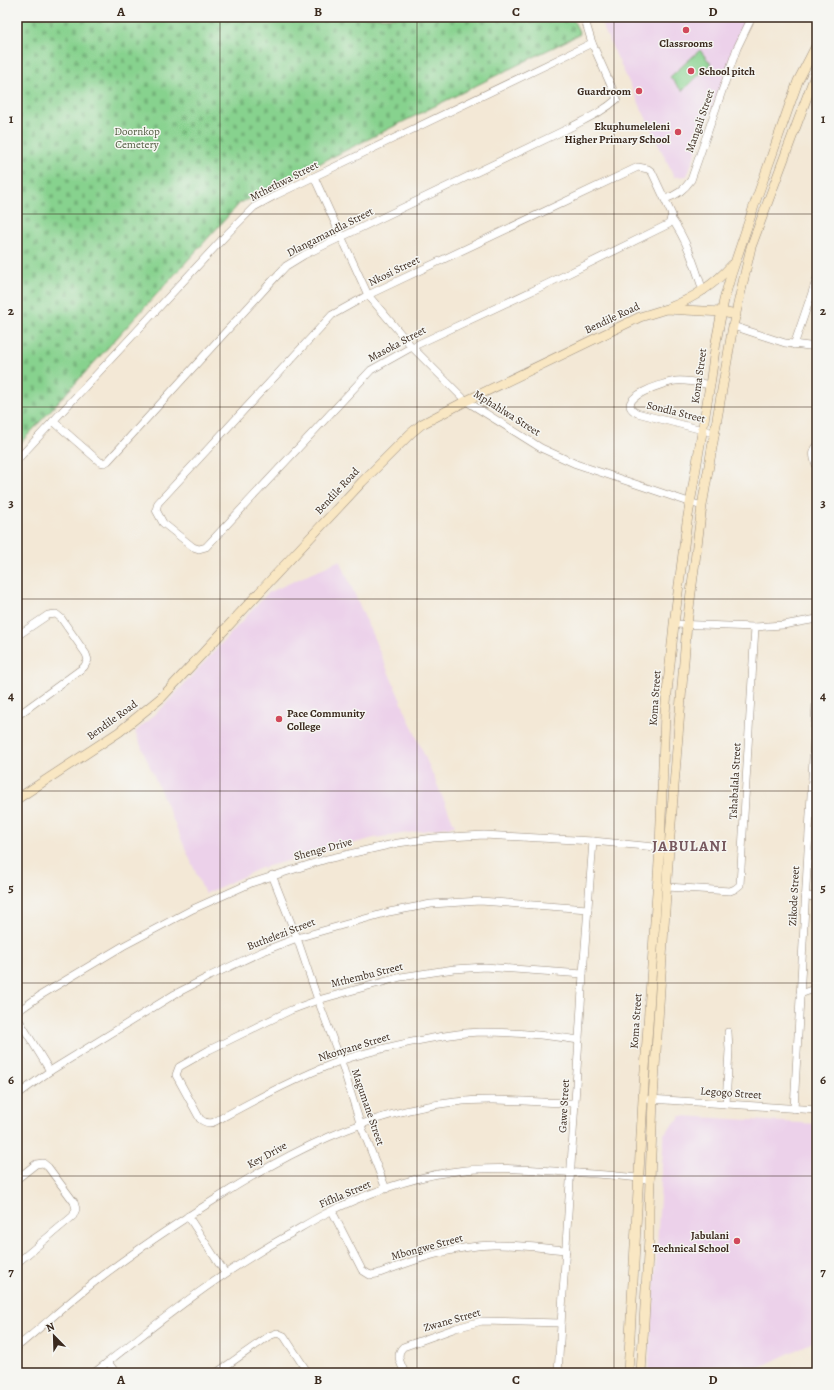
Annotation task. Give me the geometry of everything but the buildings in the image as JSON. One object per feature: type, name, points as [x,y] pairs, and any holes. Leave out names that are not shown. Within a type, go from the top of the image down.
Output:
[{"type":"main road","name":"Koma Street","points":[[640,1373],[649,1238],[653,1099],[667,887],[665,848],[666,713],[674,624],[689,502],[722,312],[736,260],[798,81],[817,44]]},
{"type":"main road","name":"Koma Street","points":[[628,1373],[643,1099],[665,848],[687,624],[702,506],[733,326],[751,247],[817,70]]},
{"type":"main road","points":[[666,309],[703,291],[725,274],[736,260]]},
{"type":"main road","name":"Bendile Road","points":[[17,799],[119,732],[158,701],[362,482],[422,424],[466,401],[640,317],[666,309],[722,312],[736,315]]},
{"type":"main road","points":[[17,1368],[22,1373]]},
{"type":"street","points":[[584,17],[592,43]]},
{"type":"street","name":"Mangali Street","points":[[665,199],[684,190],[691,180],[737,48],[752,17]]},
{"type":"street","name":"Dlangamandla Street","points":[[53,422],[100,462],[104,463],[108,461],[286,266],[304,255],[602,112],[617,99],[592,43]]},
{"type":"street","name":"Mthethwa Street","points":[[17,460],[245,215],[262,202],[592,43]]},
{"type":"street","name":"Nkosi Street","points":[[156,510],[158,503],[332,315],[368,295],[638,167],[648,169],[652,172],[672,215],[670,221],[681,231],[692,256],[703,291]]},
{"type":"street","name":"Mphahlwa Street","points":[[314,177],[368,295],[412,346],[466,401],[541,448],[559,457],[702,506]]},
{"type":"street","name":"Masoka Street","points":[[156,510],[163,523],[193,547],[199,549],[206,547],[366,374],[375,367],[412,346],[539,287],[670,221]]},
{"type":"street","points":[[794,345],[817,278]]},
{"type":"street","points":[[733,326],[794,345],[817,347]]},
{"type":"street","name":"Sondla Street","points":[[710,385],[686,381],[669,382],[636,396],[631,401],[632,410],[637,413],[714,433]]},
{"type":"street","points":[[817,446],[813,457],[817,467]]},
{"type":"street","points":[[17,636],[46,616],[56,614],[61,618],[88,658],[84,667],[17,716]]},
{"type":"street","points":[[674,624],[755,627],[783,626],[817,619]]},
{"type":"street","name":"Tshabalala Street","points":[[667,887],[730,891],[736,889],[740,884],[755,627]]},
{"type":"street","name":"Zikode Street","points":[[794,1109],[817,684]]},
{"type":"street","name":"Shenge Drive","points":[[17,1012],[41,995],[155,928],[251,883],[272,875],[327,859],[398,843],[433,838],[484,835],[593,841],[665,848]]},
{"type":"street","name":"Gawe Street","points":[[558,1373],[583,974],[593,841]]},
{"type":"street","name":"Magumane Street","points":[[272,875],[297,938],[341,1061],[360,1124],[386,1189]]},
{"type":"street","points":[[805,896],[817,897]]},
{"type":"street","name":"Buthelezi Street","points":[[17,1095],[50,1071],[162,1001],[189,986],[261,952],[297,938],[376,915],[431,904],[480,901],[588,909]]},
{"type":"street","name":"Mthembu Street","points":[[176,1073],[179,1067],[209,1050],[292,1010],[318,1000],[401,977],[460,969],[501,968],[583,974]]},
{"type":"street","points":[[800,994],[817,988]]},
{"type":"street","points":[[17,1017],[50,1071]]},
{"type":"street","name":"Nkonyane Street","points":[[176,1073],[177,1078],[200,1119],[210,1123],[281,1087],[341,1061],[427,1038],[478,1032],[520,1033],[579,1040]]},
{"type":"street","points":[[726,1104],[729,1050],[728,1032]]},
{"type":"street","name":"Legogo Street","points":[[643,1099],[817,1110]]},
{"type":"street","name":"Key Drive","points":[[17,1347],[96,1281],[138,1250],[242,1182],[280,1160],[319,1141],[360,1124],[430,1106],[476,1100],[575,1103]]},
{"type":"street","points":[[17,1179],[36,1164],[43,1163],[48,1167],[74,1202],[76,1208],[76,1212],[73,1216],[17,1263]]},
{"type":"street","name":"Fifhla Street","points":[[94,1373],[167,1315],[225,1273],[264,1248],[332,1210],[386,1189],[407,1182],[450,1172],[486,1168],[651,1180]]},
{"type":"street","name":"Mbongwe Street","points":[[332,1210],[362,1270],[370,1275],[377,1274],[428,1256],[483,1245],[566,1250]]},
{"type":"street","points":[[188,1216],[225,1273]]},
{"type":"street","name":"Zwane Street","points":[[405,1373],[399,1359],[400,1351],[407,1345],[475,1322],[493,1321],[561,1323]]},
{"type":"street","points":[[216,1373],[269,1336],[277,1333],[284,1336],[308,1373]]},
{"type":"street","points":[[108,1362],[116,1373]]},
{"type":"shaded area","name":"Ekuphumeleleni Higher Primary School","points":[[598,17],[746,17],[687,176],[674,177]]},
{"type":"shaded area","name":"Pace Community College","points":[[340,560],[455,826],[374,838],[261,868],[205,894],[135,732],[164,706],[268,593]]},
{"type":"shaded area","name":"Jabulani Technical School","points":[[681,1116],[817,1124],[817,1340],[748,1373],[648,1373],[664,1134]]},
{"type":"green space","name":"Doornkop Cemetery","points":[[17,17],[572,17],[580,34],[240,203],[17,447]]},
{"type":"green space","name":"School pitch","points":[[700,50],[711,64],[682,91],[670,77]]},
{"type":"place","name":"Classrooms","points":[[686,30]]},
{"type":"place","name":"School pitch","points":[[691,71]]},
{"type":"place","name":"Guardroom","points":[[639,91]]},
{"type":"place","name":"Ekuphumeleleni Higher Primary School","points":[[678,132]]},
{"type":"place","name":"Pace Community College","points":[[279,719]]},
{"type":"place","name":"Jabulani Technical School","points":[[737,1241]]},
{"type":"district","name":"JABULANI","points":[[690,846]]}]
